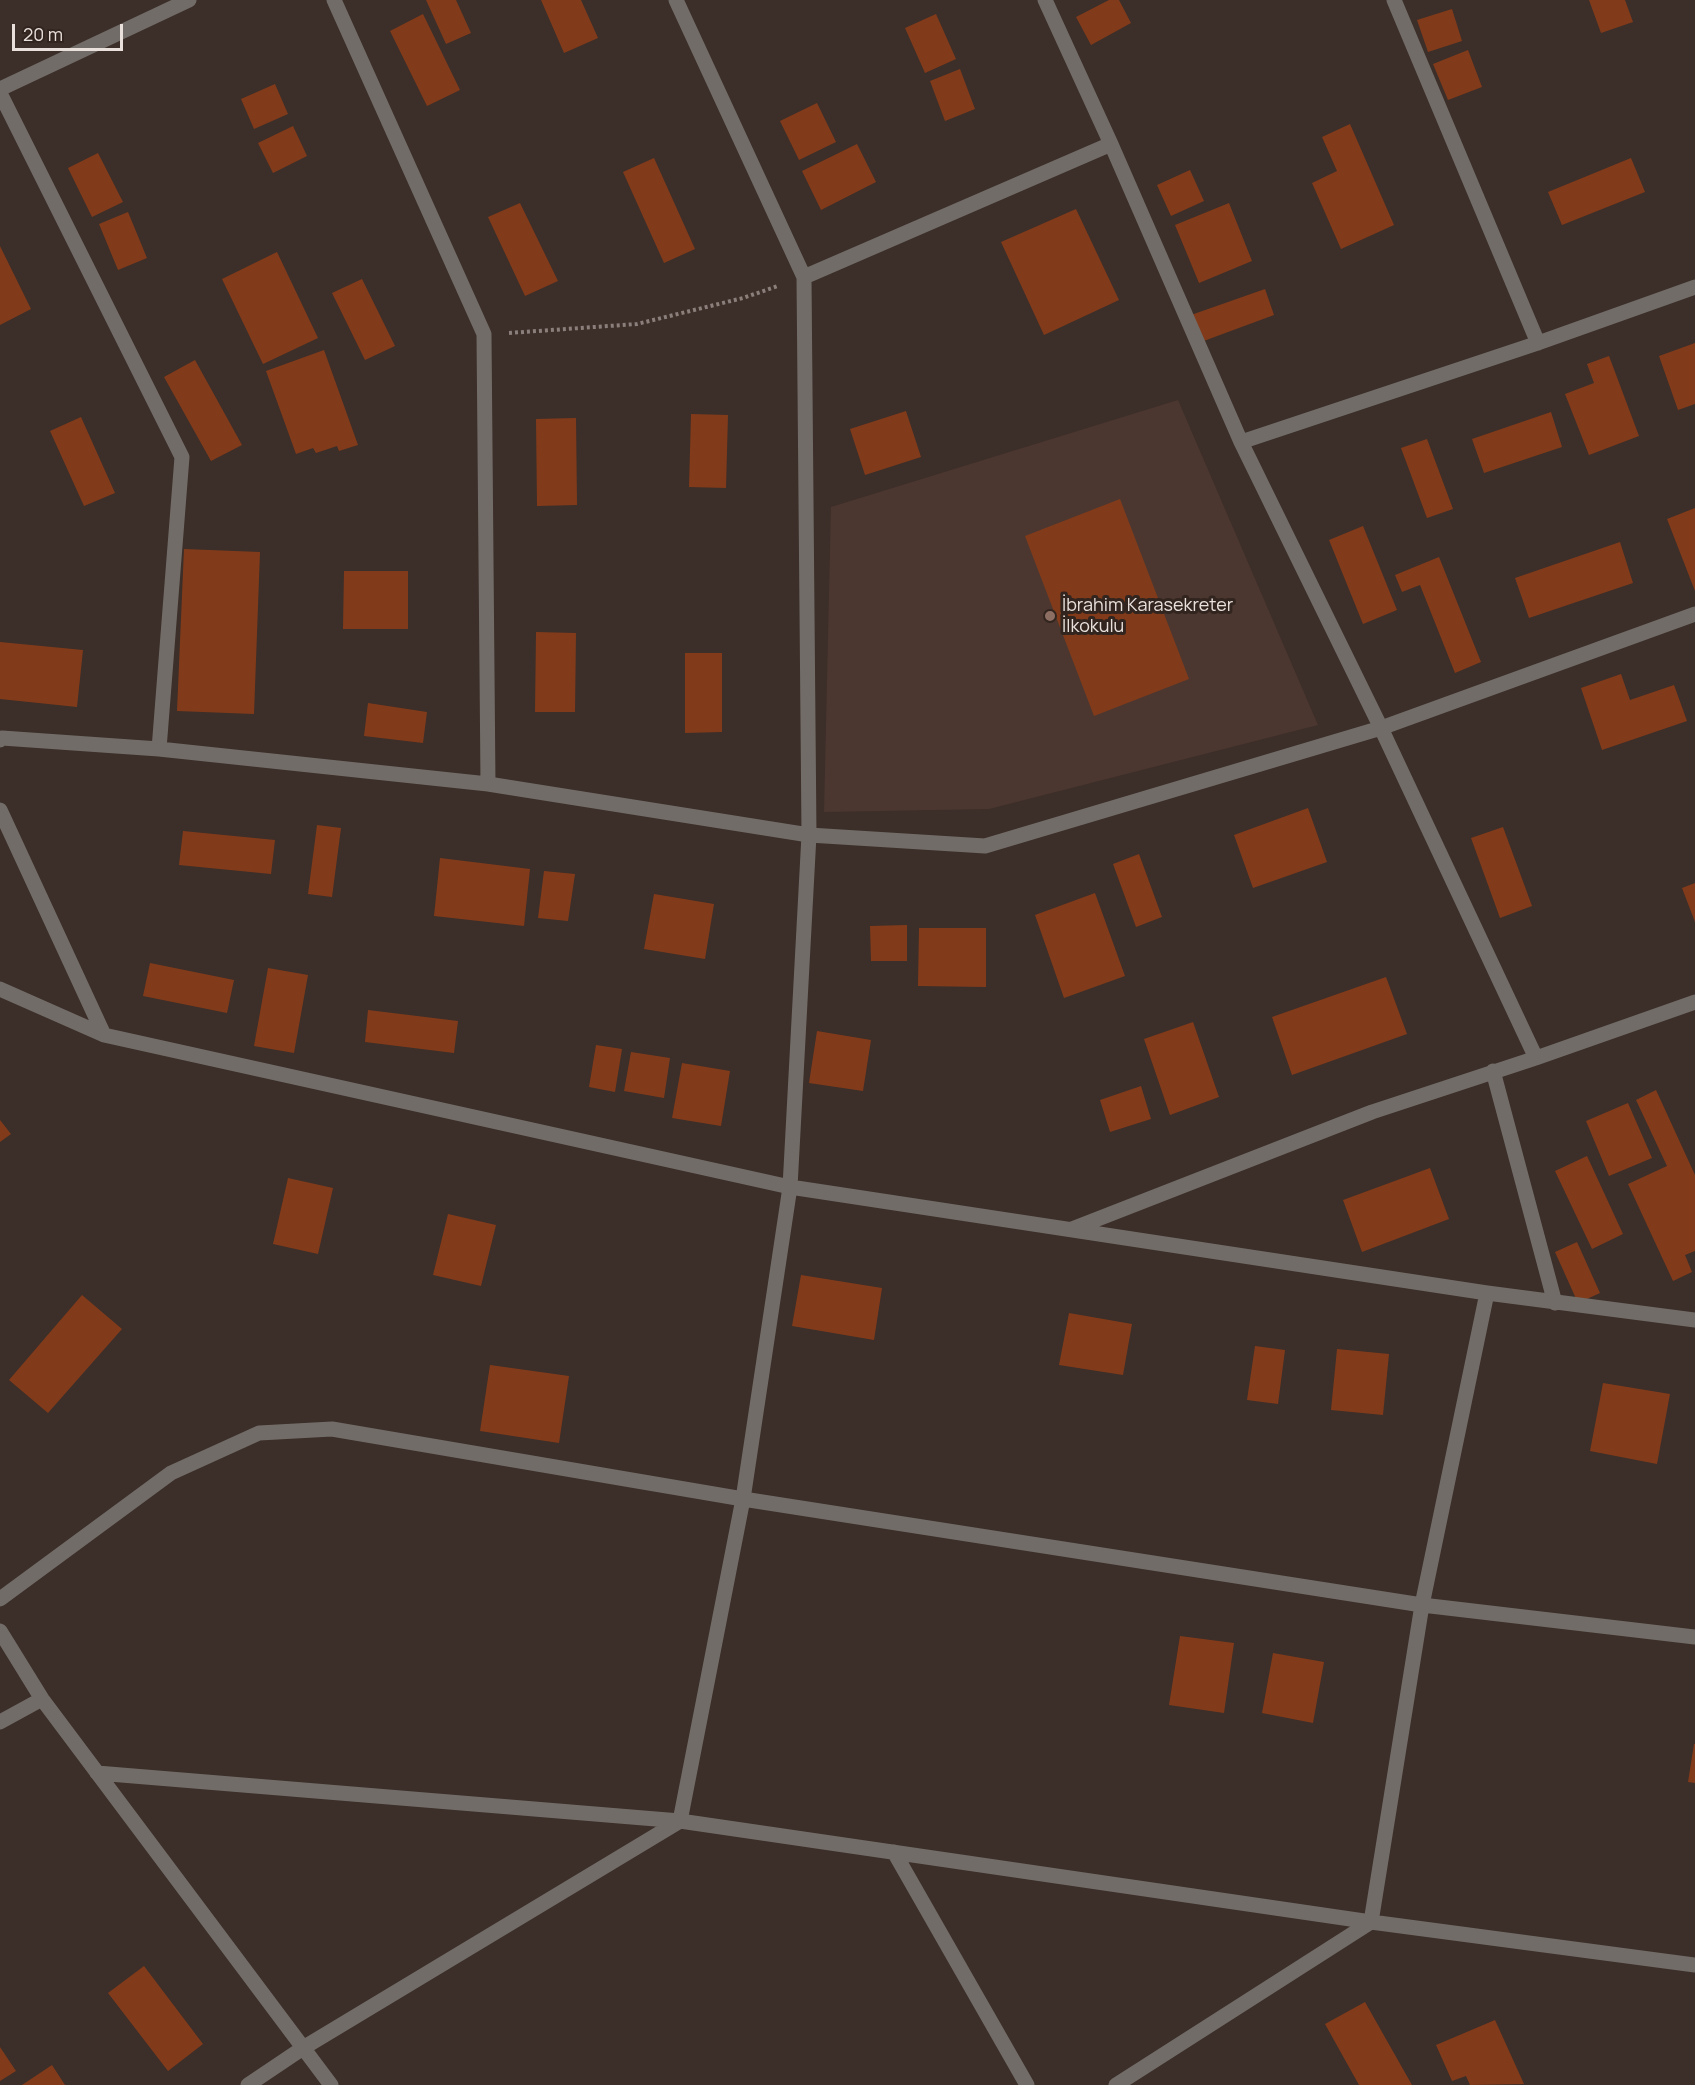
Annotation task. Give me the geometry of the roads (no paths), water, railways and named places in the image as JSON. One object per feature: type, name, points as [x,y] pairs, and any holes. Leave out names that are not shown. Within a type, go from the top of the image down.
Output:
[{"type":"street","points":[[159,749],[182,457],[0,91],[189,0]]},
{"type":"street","points":[[334,0],[484,334],[489,784]]},
{"type":"street","points":[[248,2085],[303,2048],[680,1821],[743,1499],[790,1187],[809,835],[804,277],[676,0]]},
{"type":"street","points":[[1045,0],[1111,144],[1241,442],[1381,728],[1536,1058]]},
{"type":"street","points":[[1394,0],[1538,343]]},
{"type":"street","points":[[804,277],[1111,144]]},
{"type":"street","points":[[1241,442],[1538,343],[1695,287]]},
{"type":"street","points":[[0,740],[2,738],[159,749],[489,784],[809,835],[985,846],[1381,728],[1695,614]]},
{"type":"street","points":[[0,810],[104,1035]]},
{"type":"street","points":[[0,989],[104,1035],[790,1187],[1555,1303],[1695,1320]]},
{"type":"street","points":[[1070,1230],[1372,1112],[1695,1002]]},
{"type":"street","points":[[1493,1071],[1555,1303]]},
{"type":"street","points":[[1116,2085],[1371,1922],[1422,1605],[1488,1293]]},
{"type":"street","points":[[0,1599],[171,1473],[259,1433],[332,1429],[743,1499],[1422,1605],[1695,1637]]},
{"type":"street","points":[[0,1631],[42,1699],[332,2085]]},
{"type":"street","points":[[0,1722],[42,1699]]},
{"type":"street","points":[[97,1773],[680,1821],[1371,1922],[1695,1965]]},
{"type":"street","points":[[894,1852],[1027,2085]]},
{"type":"place","name":"İbrahim Karasekreter İlkokulu","points":[[1050,616]]}]
